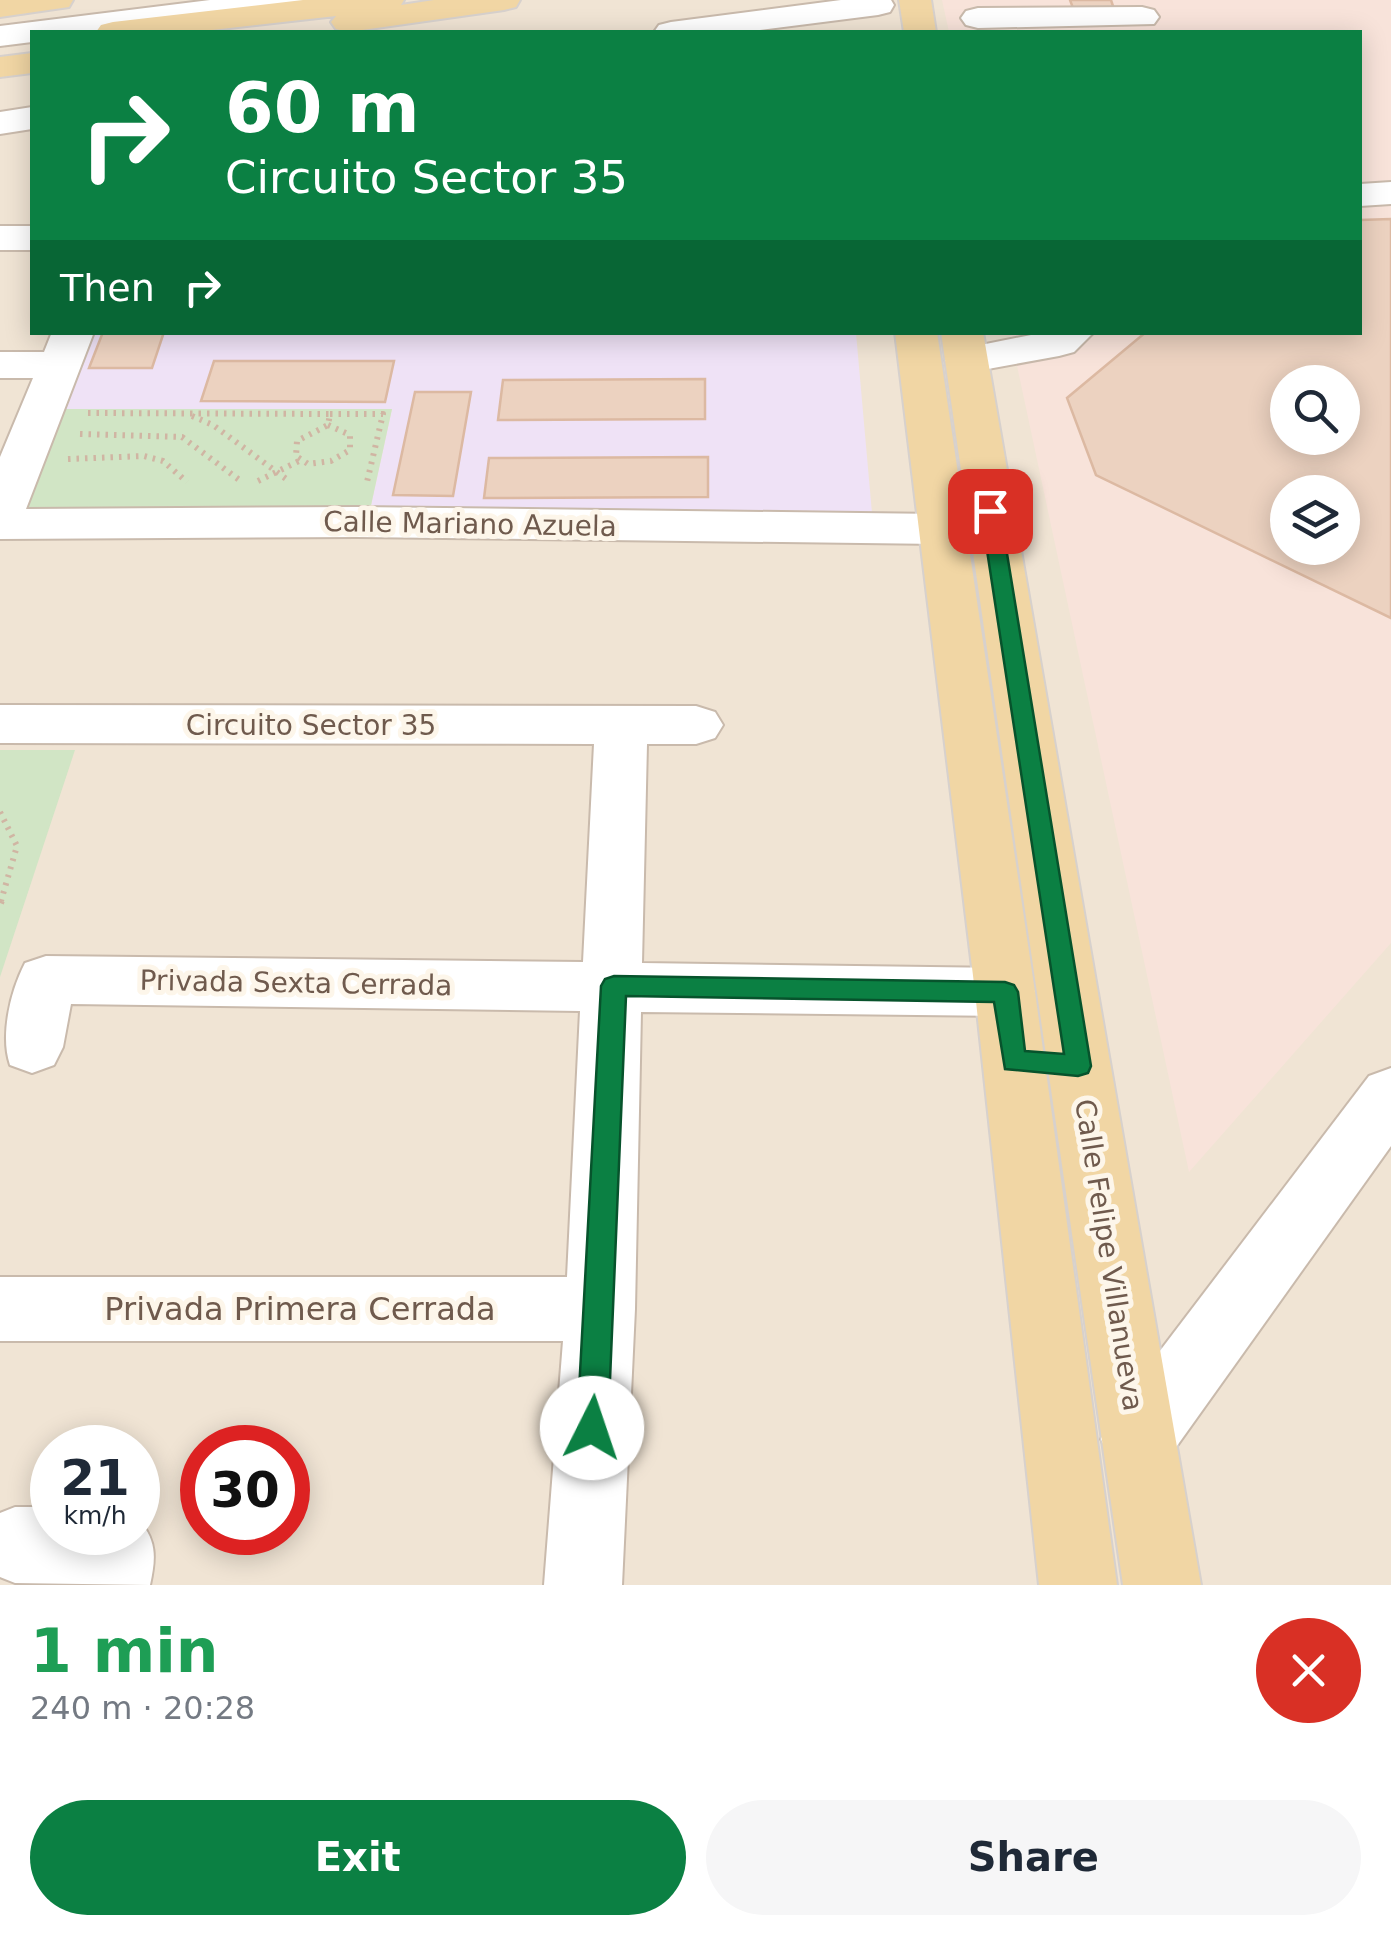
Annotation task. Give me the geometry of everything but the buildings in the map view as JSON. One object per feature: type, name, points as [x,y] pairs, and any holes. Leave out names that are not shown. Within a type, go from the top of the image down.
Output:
[{"type":"main road","points":[[0,7],[57,0]]},
{"type":"main road","points":[[130,30],[388,0]]},
{"type":"main road","points":[[281,30],[504,0]]},
{"type":"main road","points":[[915,0],[920,30]]},
{"type":"main road","points":[[0,46],[30,42]]},
{"type":"main road","points":[[0,68],[30,63]]},
{"type":"main road","points":[[948,342],[940,530],[1005,992],[1078,1585]]},
{"type":"main road","name":"Calle Felipe Villanueva","points":[[948,342],[1078,1066],[1162,1585]]},
{"type":"main road","points":[[1014,1061],[1078,1066]]},
{"type":"street","points":[[0,19],[154,0]]},
{"type":"street","points":[[48,30],[290,0]]},
{"type":"street","points":[[693,30],[879,13]]},
{"type":"street","points":[[977,17],[1142,16]]},
{"type":"street","points":[[0,36],[30,32]]},
{"type":"street","points":[[0,123],[30,118]]},
{"type":"street","points":[[1362,195],[1391,193]]},
{"type":"street","points":[[0,238],[30,238]]},
{"type":"street","points":[[948,342],[1059,343],[1069,335]]},
{"type":"street","points":[[0,365],[66,349],[60,415],[21,461],[0,514]]},
{"type":"street","name":"Calle Mariano Azuela","points":[[0,524],[240,504],[357,522],[940,530]]},
{"type":"street","name":"Circuito Sector 35","points":[[0,724],[696,726]]},
{"type":"street","points":[[583,1585],[600,1309],[621,725]]},
{"type":"street","name":"Privada Sexta Cerrada","points":[[32,1047],[46,980],[614,986]]},
{"type":"street","points":[[614,986],[1005,992]]},
{"type":"street","points":[[1138,1439],[1391,1095]]},
{"type":"street","name":"Privada Primera Cerrada","points":[[0,1309],[600,1309]]},
{"type":"street","points":[[14,1545],[110,1545],[119,1555],[111,1585]]},
{"type":"path","points":[[188,414],[213,425],[302,490]]},
{"type":"path","points":[[328,425],[330,414]]},
{"type":"path","points":[[60,415],[383,414],[357,522]]},
{"type":"path","points":[[60,415],[76,434],[182,437],[240,504]]},
{"type":"path","points":[[328,425],[350,435],[350,450],[331,461],[308,464],[296,456],[297,441],[328,425]]},
{"type":"path","points":[[21,461],[144,456],[163,461],[240,504]]},
{"type":"path","points":[[0,812],[13,827],[20,848],[0,903]]},
{"type":"shaded area","points":[[0,0],[1391,0],[1391,1585],[0,1585]]},
{"type":"shaded area","points":[[942,0],[1391,0],[1391,943],[1189,1172],[1010,335],[1362,335],[1362,30],[949,30]]},
{"type":"shaded area","points":[[86,335],[856,335],[872,513],[370,510],[392,409],[55,409]]},
{"type":"green space","points":[[55,409],[392,409],[370,510],[16,509]]},
{"type":"green space","points":[[0,750],[75,750],[0,977]]},
{"type":"route","points":[[592,1428],[614,986],[1005,992],[1014,1061],[1078,1066],[990,511]]}]
